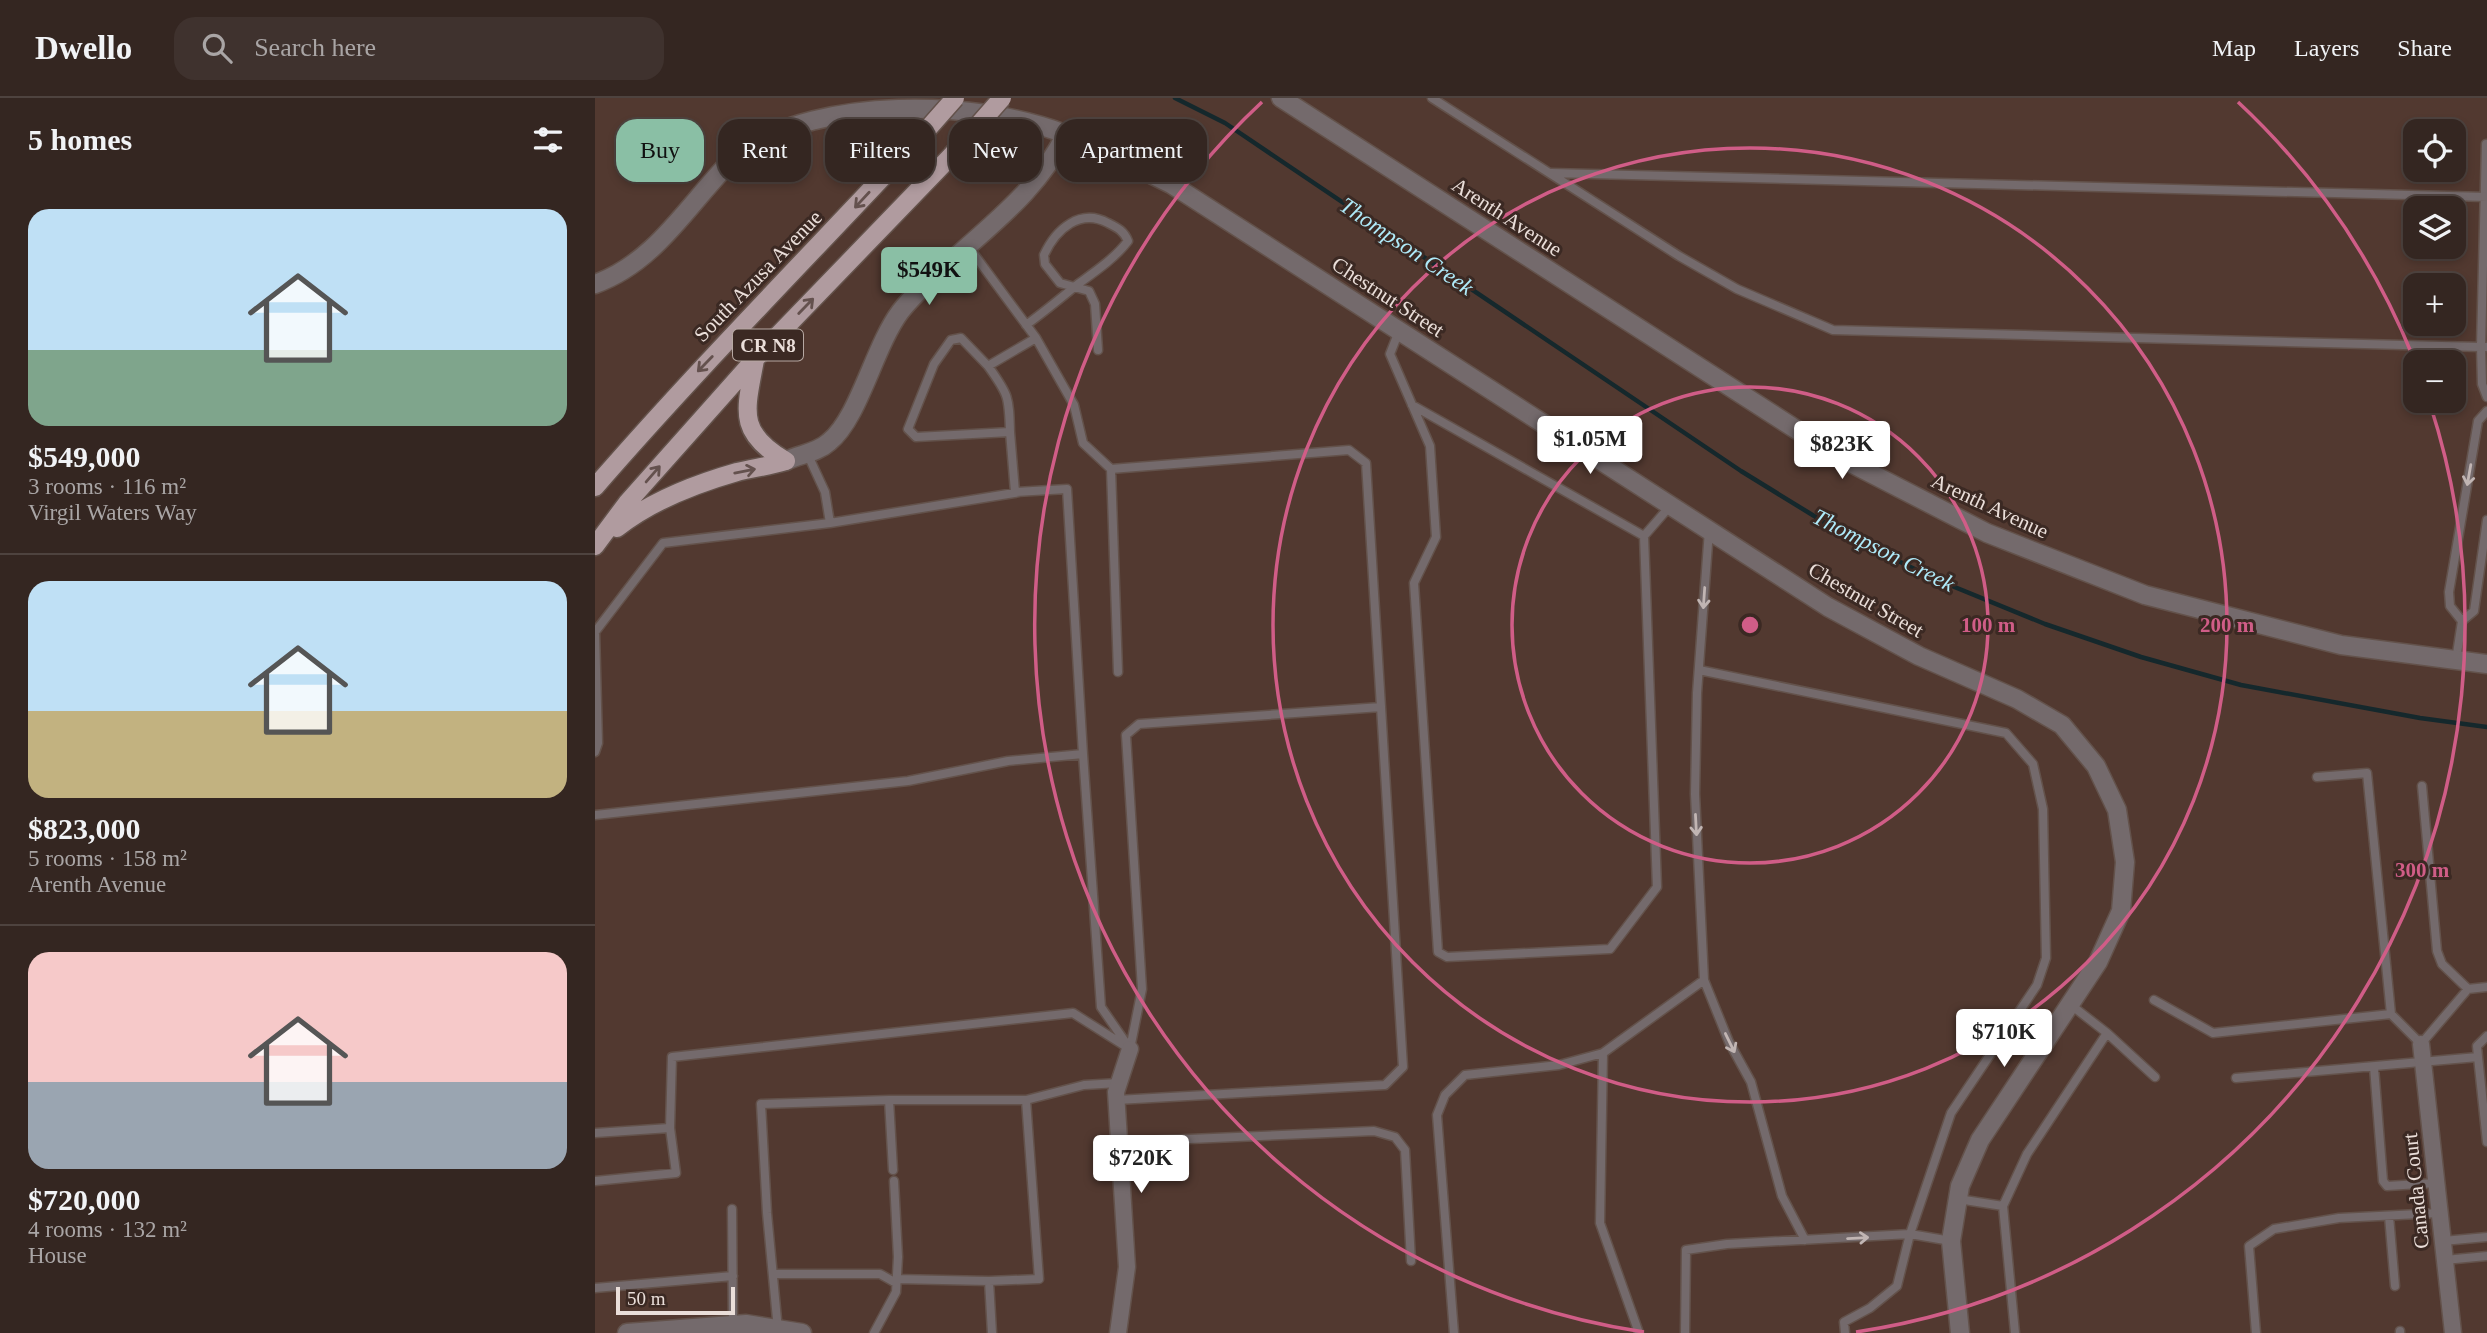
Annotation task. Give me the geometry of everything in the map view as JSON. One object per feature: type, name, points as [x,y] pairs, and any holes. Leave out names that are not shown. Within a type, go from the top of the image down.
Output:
[{"type":"main road","name":"South Azusa Avenue","points":[[595,487],[690,379],[792,275],[955,98]]},
{"type":"main road","name":"CR N8","points":[[596,544],[627,503],[756,358],[952,155],[1002,98]]},
{"type":"main road","points":[[756,358],[747,404],[748,423],[765,449],[786,461]]},
{"type":"main road","points":[[596,544],[635,513],[688,489],[741,471],[786,461]]},
{"type":"street","name":"Arenth Avenue","points":[[1281,98],[1839,457],[1987,533],[2145,595],[2341,645],[2487,664]]},
{"type":"street","name":"Chestnut Street","points":[[595,284],[617,276],[646,256],[742,149],[769,129],[800,114],[836,104],[878,100],[916,101],[953,104],[1009,115],[1056,131]]},
{"type":"street","points":[[786,461],[829,443],[842,429],[888,331],[900,312],[917,292],[1025,195],[1041,177],[1056,153]]},
{"type":"street","name":"Chestnut Street","points":[[1167,182],[1828,607],[1919,656],[2017,699],[2062,725],[2097,765],[2117,810],[2125,862],[2121,911],[2098,962],[1980,1140],[1960,1186],[1951,1241],[1960,1333]]},
{"type":"street","name":"Canada Court","points":[[2421,1044],[2453,1333]]},
{"type":"street","points":[[1118,1333],[1127,1268],[1118,1092],[1130,1049]]},
{"type":"street","points":[[627,1333],[746,1324],[802,1333]]},
{"type":"lane","points":[[1432,98],[1679,256],[1737,289],[1833,330],[2484,347]]},
{"type":"lane","points":[[2486,144],[2482,384],[2487,397]]},
{"type":"lane","points":[[1548,172],[2486,197]]},
{"type":"lane","points":[[1026,325],[1076,286],[1121,250],[1128,240],[1125,233],[1100,219],[1085,216],[1071,223],[1057,235],[1044,255],[1045,264],[1060,283],[1076,286],[1089,291],[1095,304],[1098,350]]},
{"type":"lane","points":[[968,246],[1036,338],[1074,405],[1083,443],[1111,469],[1118,672]]},
{"type":"lane","points":[[1399,331],[1390,354],[1430,446],[1436,537],[1414,583],[1438,952],[1447,957],[1610,949],[1657,887],[1644,536],[1671,505]]},
{"type":"lane","points":[[1010,432],[916,437],[908,429],[934,364],[951,340],[961,338],[1006,390],[1009,406],[1015,492],[1067,489],[1101,1007],[1130,1049]]},
{"type":"lane","points":[[988,366],[1036,338]]},
{"type":"lane","points":[[1412,405],[1644,536]]},
{"type":"lane","points":[[2462,621],[2450,606],[2449,592],[2478,421],[2487,411]]},
{"type":"lane","points":[[778,1331],[761,1104],[1026,1100],[1084,1085],[1118,1092],[1385,1085],[1403,1067],[1366,463],[1349,450],[1111,469]]},
{"type":"lane","points":[[807,453],[825,492],[830,523]]},
{"type":"lane","points":[[595,752],[598,743],[595,632],[663,543],[830,523],[1022,492]]},
{"type":"lane","points":[[2456,660],[2462,621],[2474,611],[2487,520]]},
{"type":"lane","points":[[1709,530],[1699,670],[1695,794],[1704,980],[1729,1042],[1751,1082],[1782,1196],[1805,1240]]},
{"type":"lane","points":[[1699,670],[1988,727],[2006,733],[2033,764],[2043,808],[2046,958],[2037,985],[1951,1113],[1910,1234],[1897,1286],[1870,1308],[1844,1322],[1845,1333]]},
{"type":"lane","points":[[1130,1049],[1143,989],[1126,735],[1139,724],[1381,708]]},
{"type":"lane","points":[[595,815],[908,781],[1008,761],[1083,754]]},
{"type":"lane","points":[[2317,777],[2367,773],[2391,1014],[2421,1044],[2468,989],[2487,987]]},
{"type":"lane","points":[[2422,786],[2437,951],[2442,964],[2468,989]]},
{"type":"lane","points":[[1454,1333],[1437,1115],[1445,1095],[1465,1075],[1559,1065],[1603,1053],[1704,980]]},
{"type":"lane","points":[[2154,1000],[2213,1033],[2391,1014]]},
{"type":"lane","points":[[2070,1004],[2108,1033],[2155,1077]]},
{"type":"lane","points":[[595,1181],[675,1173],[670,1128],[672,1057],[1073,1013],[1130,1049]]},
{"type":"lane","points":[[2015,1333],[2003,1206],[2027,1154],[2108,1033]]},
{"type":"lane","points":[[2487,1036],[2477,1046],[2487,1142]]},
{"type":"lane","points":[[1603,1053],[1600,1223],[1639,1333]]},
{"type":"lane","points":[[2236,1078],[2478,1057]]},
{"type":"lane","points":[[2374,1067],[2383,1181],[2387,1186],[2436,1183]]},
{"type":"lane","points":[[889,1100],[893,1170]]},
{"type":"lane","points":[[773,1274],[880,1275],[896,1281],[1039,1279],[1026,1100]]},
{"type":"lane","points":[[595,1133],[670,1128]]},
{"type":"lane","points":[[1119,1142],[1374,1131],[1395,1137],[1405,1150],[1411,1261]]},
{"type":"lane","points":[[874,1333],[896,1292],[898,1256],[894,1181]]},
{"type":"lane","points":[[1958,1199],[2003,1206]]},
{"type":"lane","points":[[732,1209],[733,1325]]},
{"type":"lane","points":[[2256,1333],[2249,1246],[2274,1229],[2339,1219],[2439,1213]]},
{"type":"lane","points":[[2389,1216],[2396,1286]]},
{"type":"lane","points":[[1685,1333],[1686,1250],[1727,1244],[1910,1234],[1951,1241]]},
{"type":"lane","points":[[2443,1241],[2487,1237]]},
{"type":"lane","points":[[2445,1260],[2487,1256]]},
{"type":"lane","points":[[595,1288],[733,1276]]},
{"type":"lane","points":[[989,1281],[992,1333]]},
{"type":"shaded area","points":[[595,98],[2487,98],[2487,1333],[595,1333]]},
{"type":"waterway","name":"Thompson Creek","points":[[1175,98],[1225,123],[1741,471],[1845,535],[1935,579],[2045,624],[2141,657],[2241,685],[2420,718],[2487,727]]}]
